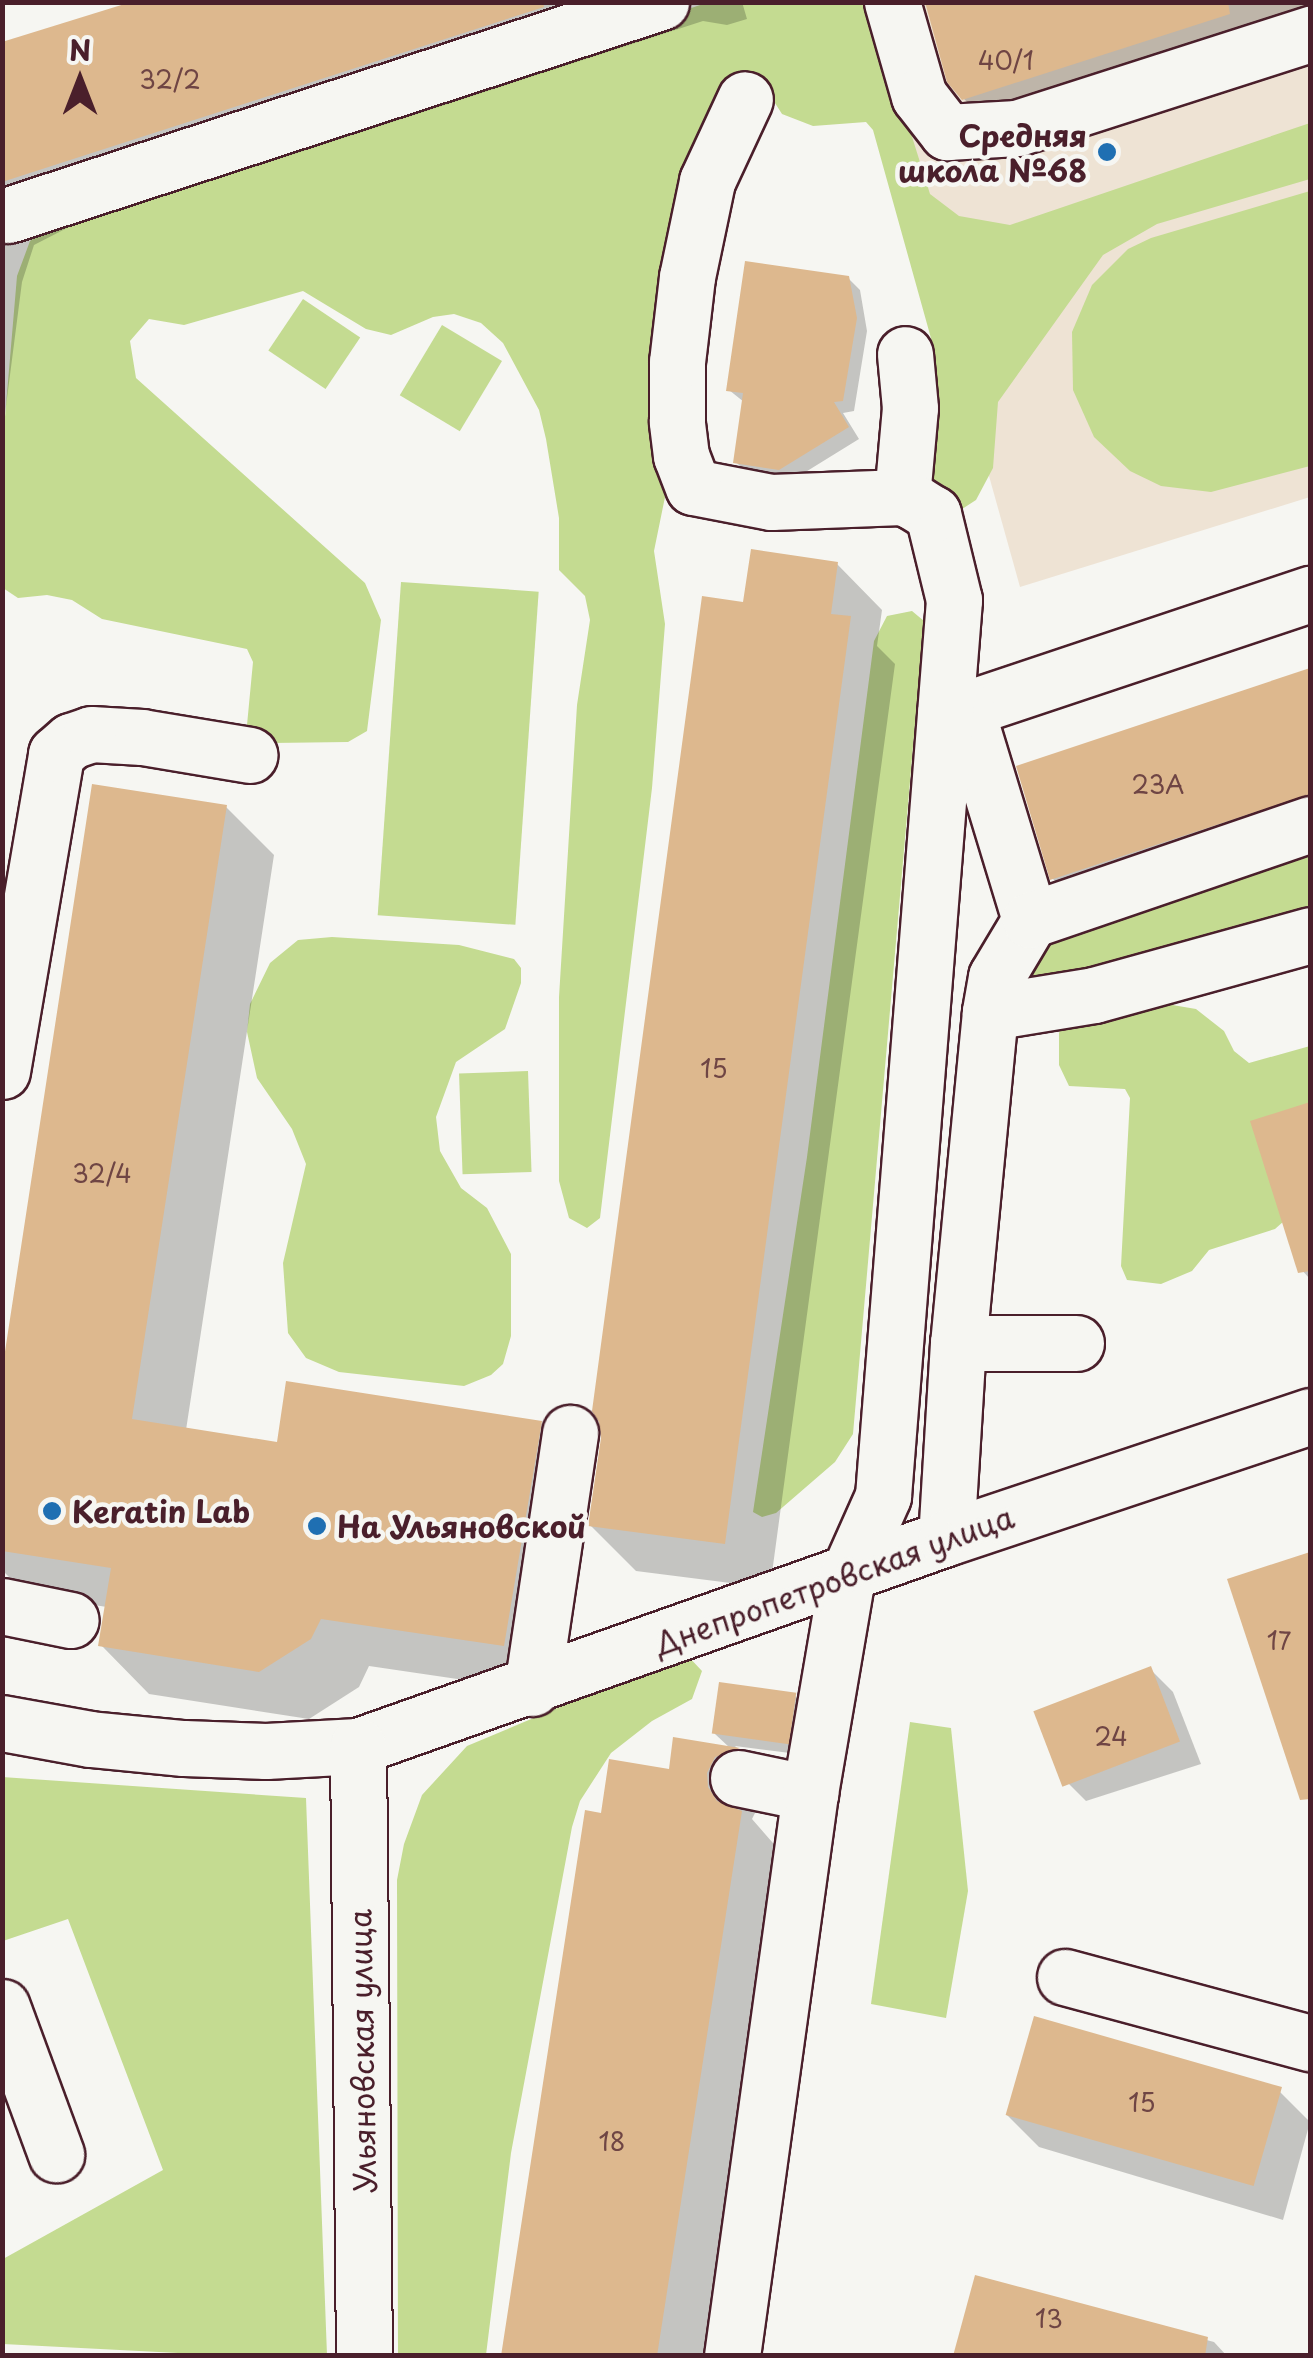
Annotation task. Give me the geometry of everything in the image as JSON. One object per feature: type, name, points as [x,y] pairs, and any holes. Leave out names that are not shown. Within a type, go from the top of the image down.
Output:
[{"type":"street","points":[[8,215],[661,2]]},
{"type":"street","points":[[892,2],[919,96],[947,132],[1017,128],[1310,34]]},
{"type":"street","points":[[732,2356],[810,1794],[847,1577],[884,1496],[955,711],[954,600],[943,542],[933,514],[902,497],[828,503],[771,502],[722,494],[693,487],[681,456],[677,362],[687,277],[708,181],[745,99]]},
{"type":"street","points":[[902,497],[910,408],[905,354]]},
{"type":"street","points":[[955,711],[1310,594]]},
{"type":"street","points":[[955,711],[1030,920]]},
{"type":"street","points":[[2,1071],[56,754],[71,741],[90,734],[142,736],[250,755]]},
{"type":"street","points":[[946,1538],[958,1343],[996,977],[1030,920],[1310,824]]},
{"type":"street","points":[[990,1012],[1094,995],[1310,935]]},
{"type":"street","points":[[958,1343],[1076,1343]]},
{"type":"street","name":"Днепропетровская улица","points":[[2,1722],[90,1739],[184,1748],[266,1752],[358,1746],[847,1577],[946,1538],[1310,1416]]},
{"type":"street","points":[[532,1688],[570,1433]]},
{"type":"street","points":[[2,1606],[71,1620]]},
{"type":"street","name":"Ульяновская улица","points":[[358,1746],[364,2356]]},
{"type":"street","points":[[738,1778],[810,1794]]},
{"type":"street","points":[[1065,1977],[1310,2043]]},
{"type":"street","points":[[2,2007],[56,2154]]},
{"type":"shaded area","name":"Средняя школа №68","points":[[857,3],[1310,3],[1310,497],[1020,587]]},
{"type":"green space","points":[[706,3],[870,3],[930,194],[959,216],[1010,225],[1310,123],[1310,179],[1157,224],[1103,255],[998,402],[993,468],[976,500],[959,511],[931,494],[934,349],[873,130],[866,122],[813,126],[782,114],[766,89],[654,421],[665,497],[654,551],[665,624],[652,788],[600,1218],[587,1228],[569,1218],[559,1181],[559,997],[577,705],[590,620],[585,596],[559,570],[559,518],[539,410],[503,343],[481,323],[454,314],[433,317],[391,335],[366,329],[303,291],[184,325],[149,319],[130,341],[136,378],[365,583],[381,620],[367,731],[348,742],[272,743],[257,738],[247,725],[253,662],[247,649],[102,619],[72,600],[47,595],[18,598],[3,588],[3,440],[17,276],[30,241],[51,225]]},
{"type":"green space","points":[[1310,191],[1310,466],[1211,492],[1161,486],[1130,471],[1094,437],[1073,390],[1072,332],[1092,285],[1128,249],[1151,238]]},
{"type":"green space","points":[[303,299],[360,338],[326,389],[268,350]]},
{"type":"green space","points":[[442,325],[502,361],[460,431],[400,395]]},
{"type":"green space","points":[[401,582],[539,592],[515,925],[378,915]]},
{"type":"green space","points":[[912,611],[924,621],[853,1434],[835,1462],[776,1513],[762,1517],[753,1512],[807,1157],[874,641],[887,616]]},
{"type":"green space","points":[[1310,841],[1310,923],[1050,989],[1020,976],[1034,943]]},
{"type":"green space","points":[[332,937],[459,945],[514,959],[521,968],[521,983],[505,1029],[456,1062],[436,1117],[440,1151],[461,1188],[487,1208],[511,1254],[511,1336],[503,1364],[491,1375],[464,1386],[339,1372],[306,1358],[288,1333],[283,1263],[306,1164],[292,1129],[257,1078],[247,1032],[250,1004],[270,963],[298,940]]},
{"type":"green space","points":[[1143,1000],[1196,1009],[1224,1031],[1234,1051],[1249,1063],[1310,1046],[1310,1106],[1284,1116],[1284,1221],[1275,1229],[1209,1250],[1192,1271],[1161,1284],[1127,1280],[1121,1266],[1130,1098],[1125,1089],[1069,1086],[1059,1065],[1059,1033],[1067,1015]]},
{"type":"green space","points":[[528,1071],[532,1172],[463,1174],[459,1073]]},
{"type":"green space","points":[[686,1654],[702,1671],[692,1699],[652,1721],[611,1753],[580,1801],[572,1827],[511,2153],[486,2355],[398,2356],[397,1880],[404,1844],[422,1795],[467,1746]]},
{"type":"green space","points":[[910,1722],[951,1728],[968,1891],[946,2018],[871,2004]]},
{"type":"green space","points":[[2,1777],[306,1798],[327,2355],[217,2355],[3,2344],[3,2259],[163,2170],[68,1919],[3,1941]]},
{"type":"building","points":[[131,2],[543,2],[544,7],[2,182],[2,42]]},
{"type":"building","points":[[925,2],[1228,2],[1230,14],[962,100],[947,82]]},
{"type":"building","points":[[745,261],[849,276],[857,318],[843,401],[834,402],[849,427],[779,470],[733,463],[743,393],[726,391]]},
{"type":"building","points":[[751,549],[838,562],[831,614],[851,616],[725,1544],[588,1526],[601,1438],[599,1422],[592,1411],[702,596],[743,602]]},
{"type":"building","points":[[1310,668],[1310,794],[1050,880],[1016,766]]},
{"type":"building","points":[[92,784],[227,805],[132,1419],[277,1442],[286,1381],[542,1421],[504,1646],[321,1619],[311,1639],[259,1672],[98,1646],[111,1568],[2,1551],[2,1371]]},
{"type":"building","points":[[1310,1102],[1310,1271],[1298,1273],[1250,1121]]},
{"type":"building","points":[[1310,1552],[1310,1799],[1300,1800],[1227,1579]]},
{"type":"building","points":[[1151,1666],[1180,1742],[1062,1787],[1033,1711]]},
{"type":"building","points":[[719,1682],[796,1693],[789,1744],[712,1733]]},
{"type":"building","points":[[673,1737],[740,1748],[715,1757],[707,1773],[708,1787],[717,1801],[742,1811],[657,2356],[501,2356],[585,1810],[601,1813],[609,1759],[669,1769]]},
{"type":"building","points":[[1034,2016],[1282,2087],[1254,2186],[1006,2115]]},
{"type":"building","points":[[975,2275],[1208,2337],[1205,2356],[953,2356]]},
{"type":"place","name":"Средняя школа №68","points":[[1107,152]]},
{"type":"place","name":"Keratin Lab","points":[[52,1511]]},
{"type":"place","name":"На Ульяновской","points":[[317,1526]]}]
